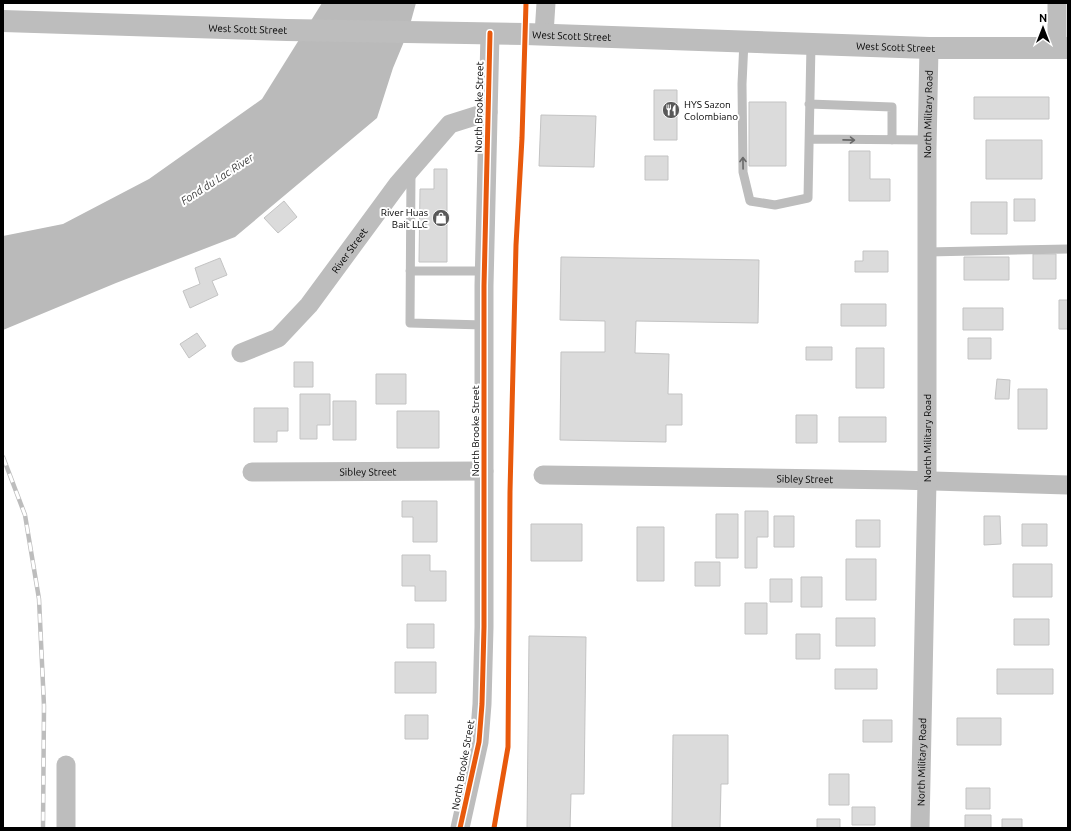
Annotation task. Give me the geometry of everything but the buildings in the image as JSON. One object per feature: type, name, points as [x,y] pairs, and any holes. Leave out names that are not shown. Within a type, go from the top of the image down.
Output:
[{"type":"main road","name":"West Scott Street","points":[[3,21],[287,30],[544,34],[929,48],[1062,48]]},
{"type":"street","points":[[544,34],[546,3]]},
{"type":"street","points":[[1057,3],[1062,48]]},
{"type":"street","name":"North Brooke Street","points":[[460,828],[478,742],[482,704],[484,627],[484,270],[490,33]]},
{"type":"street","name":"North Military Road","points":[[920,828],[927,481],[929,48]]},
{"type":"street","name":"River Street","points":[[241,353],[278,338],[309,305],[398,184],[450,124],[488,112]]},
{"type":"street","name":"Sibley Street","points":[[252,472],[484,471]]},
{"type":"street","name":"Sibley Street","points":[[543,475],[927,481],[1068,485]]},
{"type":"street","points":[[66,765],[66,828]]},
{"type":"lane","points":[[744,41],[742,84],[743,172],[750,201],[775,204],[808,198],[810,139],[809,104],[812,44]]},
{"type":"lane","points":[[809,104],[892,107],[892,140]]},
{"type":"lane","points":[[810,139],[928,140]]},
{"type":"lane","points":[[411,168],[410,323],[484,325]]},
{"type":"lane","points":[[928,252],[1068,249]]},
{"type":"lane","points":[[410,272],[484,270]]},
{"type":"water","name":"Fond du Lac River","points":[[322,3],[416,3],[408,32],[393,68],[377,118],[235,237],[116,283],[3,330],[3,236],[63,224],[149,179],[262,99]]},
{"type":"railway","points":[[3,457],[25,515],[39,599],[44,706],[43,828]]},
{"type":"cycle path","points":[[494,828],[508,747],[510,492],[516,245],[522,138],[526,3]]},
{"type":"cycle path","points":[[460,828],[479,742],[482,704],[484,627],[484,286],[490,33]]},
{"type":"place","name":"HYS Sazon Colombiano","points":[[671,110]]},
{"type":"place","name":"River Huas Bait LLC","points":[[441,218]]}]
